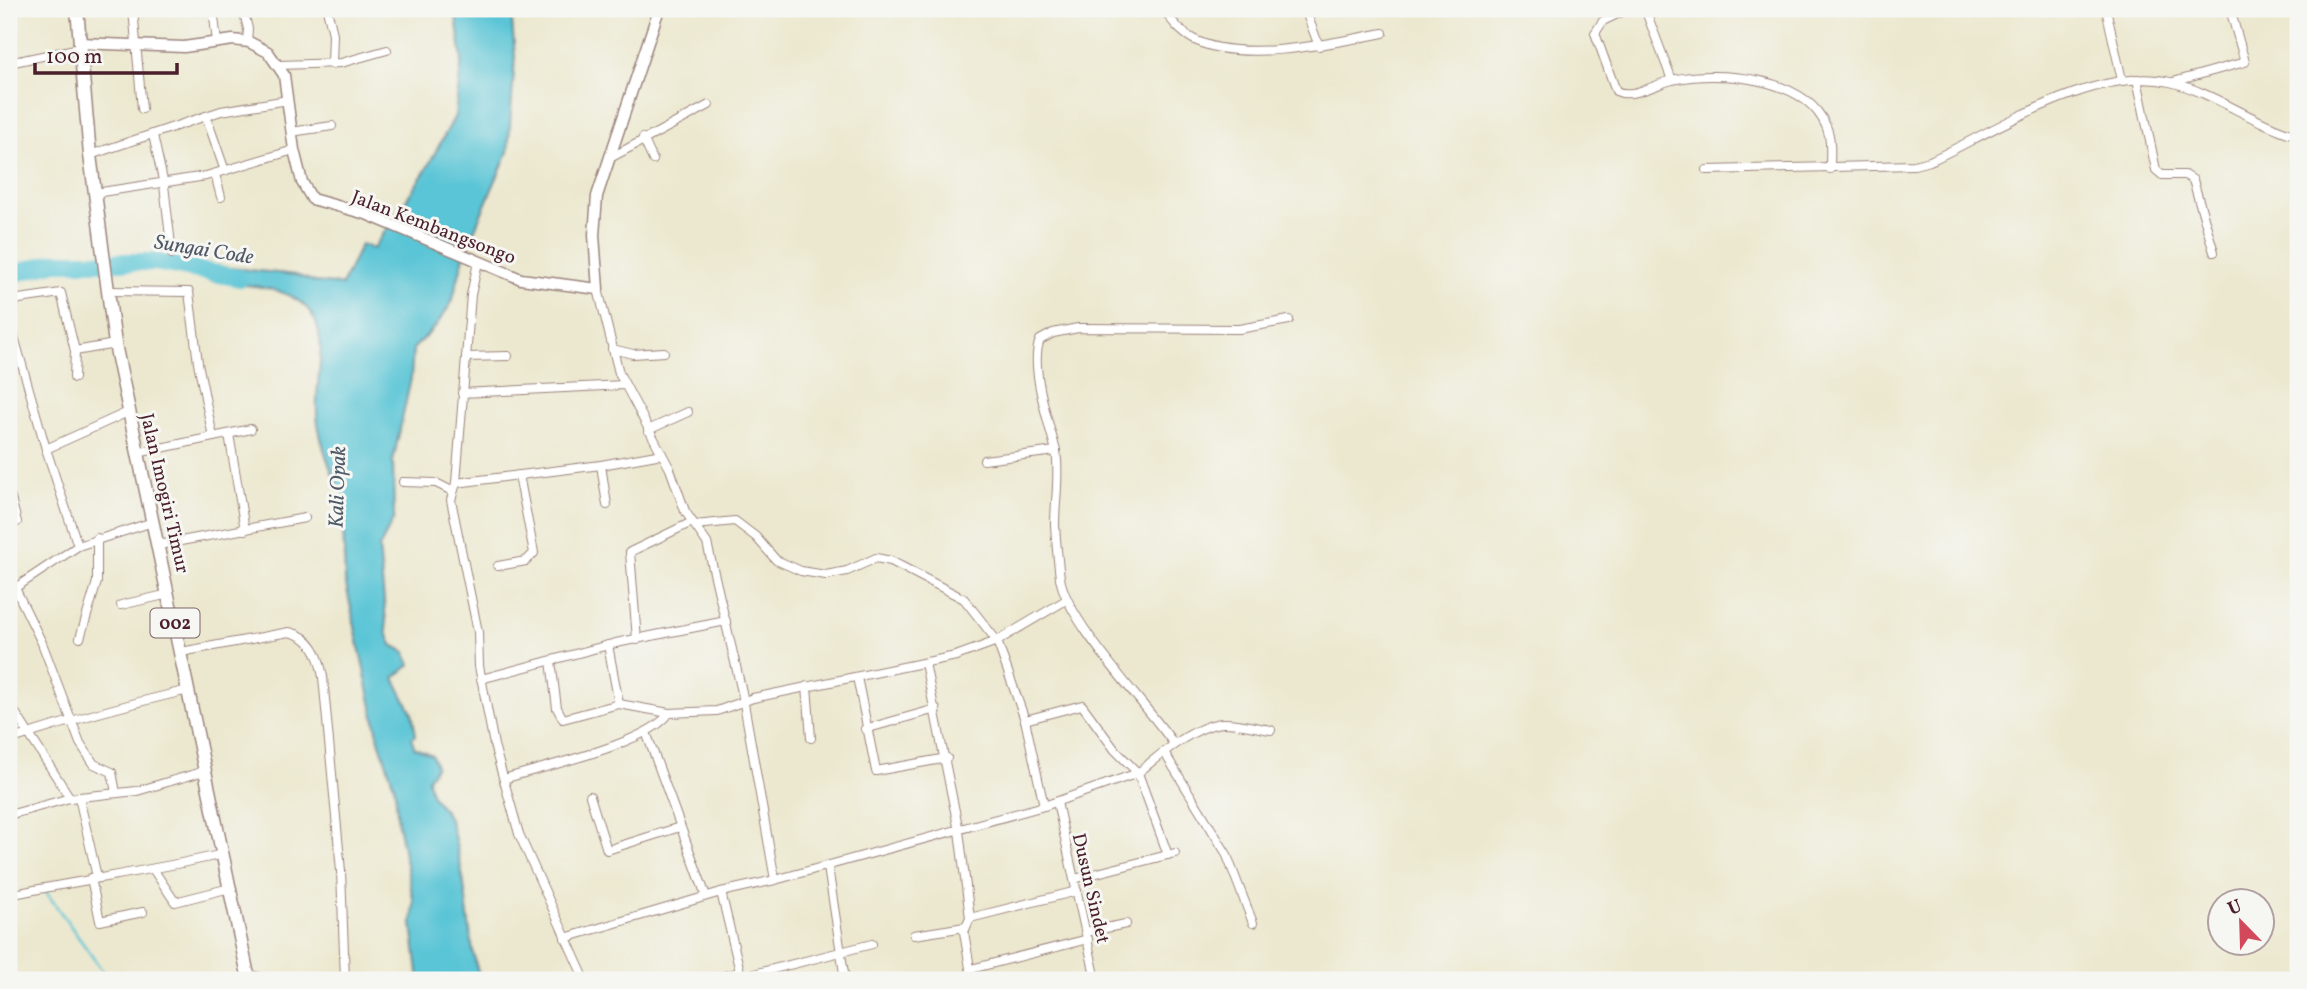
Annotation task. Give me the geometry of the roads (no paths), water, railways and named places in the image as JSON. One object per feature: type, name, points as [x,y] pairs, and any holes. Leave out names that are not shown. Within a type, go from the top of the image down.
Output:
[{"type":"main road","name":"Jalan Imogiri Timur","points":[[77,9],[90,155],[115,344],[249,977]]},
{"type":"street","points":[[133,9],[142,109]]},
{"type":"street","points":[[213,9],[218,42]]},
{"type":"street","points":[[243,9],[248,29],[247,42]]},
{"type":"street","points":[[327,9],[333,34],[332,64]]},
{"type":"street","points":[[659,9],[594,207],[598,289],[612,349],[624,385],[662,454],[694,524],[707,543],[744,703],[775,880]]},
{"type":"street","points":[[1163,9],[1182,32],[1215,48],[1246,51],[1319,46],[1383,33]]},
{"type":"street","points":[[1306,9],[1319,46]]},
{"type":"street","points":[[1628,9],[1603,21],[1595,33],[1612,85],[1622,94],[1672,80],[1706,75],[1762,79],[1806,103],[1826,125],[1830,169]]},
{"type":"street","points":[[1645,9],[1672,80]]},
{"type":"street","points":[[2106,9],[2122,80]]},
{"type":"street","points":[[2173,83],[2245,62],[2230,9]]},
{"type":"street","points":[[9,63],[80,46],[184,47],[218,42],[247,42],[268,52],[279,65],[332,64],[387,51]]},
{"type":"street","name":"Jalan Kembangsongo","points":[[279,65],[302,182],[313,199],[366,214],[533,282],[598,289]]},
{"type":"street","points":[[2137,79],[2157,170],[2162,175],[2185,175],[2193,180],[2214,252]]},
{"type":"street","points":[[1707,170],[1914,165],[1930,161],[2077,90],[2137,79],[2173,83],[2298,136]]},
{"type":"street","points":[[90,155],[241,106],[288,100]]},
{"type":"street","points":[[610,158],[709,105]]},
{"type":"street","points":[[206,116],[225,171]]},
{"type":"street","points":[[291,132],[332,126]]},
{"type":"street","points":[[153,135],[164,185],[172,254]]},
{"type":"street","points":[[643,138],[653,160]]},
{"type":"street","points":[[95,193],[164,185],[215,174],[294,150]]},
{"type":"street","points":[[215,174],[221,197]]},
{"type":"street","points":[[477,261],[451,500],[478,632],[487,718],[519,834],[585,980]]},
{"type":"street","points":[[107,290],[189,292],[198,363],[213,437]]},
{"type":"street","points":[[9,306],[19,299],[62,294],[75,351],[74,378]]},
{"type":"street","points":[[9,319],[46,449],[78,546]]},
{"type":"street","points":[[1174,744],[1111,664],[1066,600],[1060,581],[1055,525],[1059,468],[1041,388],[1036,348],[1040,340],[1053,333],[1078,328],[1239,329],[1289,320]]},
{"type":"street","points":[[75,351],[115,344]]},
{"type":"street","points":[[612,349],[633,354],[664,352]]},
{"type":"street","points":[[466,357],[508,356]]},
{"type":"street","points":[[462,393],[624,385]]},
{"type":"street","points":[[46,449],[128,412]]},
{"type":"street","points":[[648,430],[688,412]]},
{"type":"street","points":[[137,453],[251,429]]},
{"type":"street","points":[[229,434],[245,530]]},
{"type":"street","points":[[984,460],[1056,451]]},
{"type":"street","points":[[403,482],[436,483],[454,487],[662,454]]},
{"type":"street","points":[[601,465],[607,505]]},
{"type":"street","points":[[498,566],[526,561],[534,553],[519,475]]},
{"type":"street","points":[[9,491],[17,522]]},
{"type":"street","points":[[159,545],[304,518]]},
{"type":"street","points":[[637,640],[630,552],[694,524],[735,521],[756,537],[776,561],[801,571],[826,575],[847,571],[876,558],[891,561],[964,599],[997,641],[1025,720],[1044,806]]},
{"type":"street","points":[[116,793],[112,772],[94,764],[72,722],[42,643],[12,590],[78,546],[153,522]]},
{"type":"street","points":[[80,638],[97,582],[97,538]]},
{"type":"street","points":[[121,605],[169,594]]},
{"type":"street","points":[[551,662],[557,708],[563,719],[619,704],[670,713],[717,711],[807,686],[956,656],[997,641],[1066,600]]},
{"type":"street","points":[[481,679],[608,645],[726,621]]},
{"type":"street","points":[[181,652],[289,632],[306,638],[316,652],[323,677],[341,871],[345,980]]},
{"type":"street","points":[[608,645],[619,704]]},
{"type":"street","points":[[925,663],[947,758],[959,831],[970,918],[965,927],[972,980]]},
{"type":"street","points":[[857,677],[865,729],[877,772],[947,758]]},
{"type":"street","points":[[807,686],[811,738]]},
{"type":"street","points":[[9,740],[112,707],[188,690]]},
{"type":"street","points":[[9,703],[74,797],[94,877],[100,920],[144,912]]},
{"type":"street","points":[[1025,720],[1082,705],[1115,750],[1138,773],[1172,854],[1074,878]]},
{"type":"street","points":[[865,729],[936,709]]},
{"type":"street","points":[[504,779],[618,744],[646,732],[665,720],[670,713]]},
{"type":"street","points":[[565,938],[706,896],[828,867],[1057,802],[1138,773],[1174,744],[1224,723],[1271,730]]},
{"type":"street","points":[[646,732],[706,896]]},
{"type":"street","points":[[1164,752],[1226,853],[1252,923]]},
{"type":"street","points":[[9,815],[74,797],[137,791],[205,771]]},
{"type":"street","points":[[590,796],[607,850],[680,827]]},
{"type":"street","name":"Dusun Sindet","points":[[1057,802],[1096,980]]},
{"type":"street","points":[[9,895],[223,854]]},
{"type":"street","points":[[828,867],[845,980]]},
{"type":"street","points":[[153,869],[175,902],[230,888]]},
{"type":"street","points":[[970,918],[1077,891]]},
{"type":"street","points":[[721,892],[741,976]]},
{"type":"street","points":[[971,969],[1126,924]]},
{"type":"street","points":[[914,935],[965,927]]},
{"type":"street","points":[[708,980],[792,966],[841,950],[872,944]]},
{"type":"street","points":[[249,977],[270,980]]},
{"type":"water","points":[[455,9],[511,9],[515,57],[508,152],[466,249],[452,302],[435,327],[413,349],[411,378],[393,461],[394,518],[379,548],[387,633],[392,645],[405,652],[410,665],[394,678],[412,713],[416,735],[412,738],[414,747],[432,755],[436,766],[428,779],[434,799],[445,811],[453,832],[480,978],[419,980],[412,924],[414,903],[398,824],[395,789],[379,740],[345,580],[342,494],[327,460],[318,423],[320,336],[315,320],[306,307],[290,296],[272,289],[211,281],[222,267],[296,275],[315,282],[342,285],[361,244],[373,249],[426,170],[455,116],[462,59]]},
{"type":"waterway","name":"Sungai Code","points":[[9,275],[55,262],[155,262],[240,278]]},
{"type":"waterway","points":[[44,889],[109,980]]},
{"type":"water label","name":"Kali Opak","points":[[337,487]]}]
